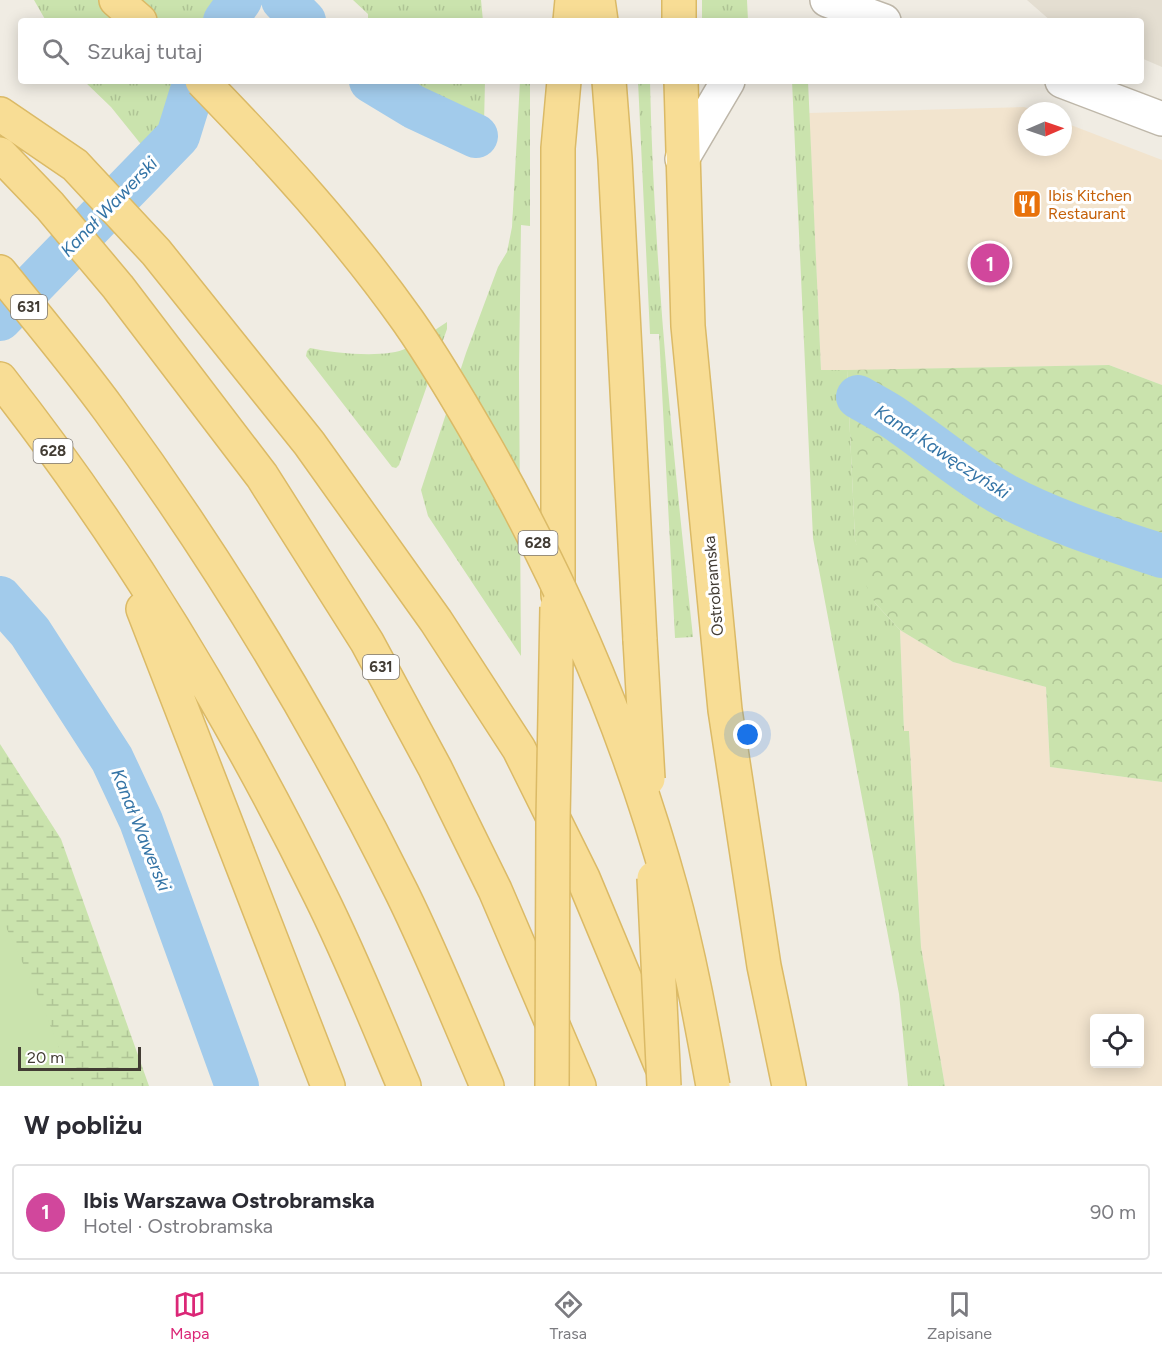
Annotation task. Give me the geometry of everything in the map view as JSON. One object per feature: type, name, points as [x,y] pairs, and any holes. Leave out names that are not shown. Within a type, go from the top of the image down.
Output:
[{"type":"main road","points":[[116,0],[137,18]]},
{"type":"main road","points":[[570,18],[572,0]]},
{"type":"main road","points":[[598,0],[601,18]]},
{"type":"main road","points":[[679,0],[680,18]]},
{"type":"main road","name":"628","points":[[205,84],[262,142],[312,198],[385,290],[428,351],[506,481],[568,606],[597,672],[629,758],[678,915],[690,963],[713,1086]]},
{"type":"main road","points":[[552,1086],[553,820],[559,497],[558,148],[564,84]]},
{"type":"main road","points":[[609,84],[664,1086]]},
{"type":"main road","name":"Ostrobramska","points":[[681,84],[688,326],[724,710],[764,966],[789,1086]]},
{"type":"main road","points":[[0,114],[75,165],[156,252],[309,443],[436,621],[519,749],[583,878],[670,1086]]},
{"type":"main road","name":"631","points":[[0,154],[50,206],[118,287],[262,476],[367,642],[435,768],[495,890],[579,1086]]},
{"type":"main road","name":"631","points":[[0,272],[109,410],[246,614],[296,695],[402,894],[487,1086]]},
{"type":"main road","name":"628","points":[[3,383],[98,515],[183,645],[261,781],[332,920],[404,1086]]},
{"type":"main road","points":[[98,515],[134,584],[328,1086]]},
{"type":"lane","points":[[827,0],[876,18]]},
{"type":"lane","points":[[682,159],[726,84]]},
{"type":"lane","points":[[1070,84],[1162,120]]},
{"type":"shaded area","points":[[1027,0],[1162,0],[1162,67],[1144,59],[1144,18],[1048,18]]},
{"type":"shaded area","points":[[1018,107],[1018,156],[1072,156],[1072,125],[1162,160],[1162,385],[1109,365],[821,371],[809,113]]},
{"type":"shaded area","points":[[900,630],[953,662],[1046,687],[1050,767],[1162,782],[1162,1086],[945,1086],[921,947],[909,731],[904,731]]},
{"type":"green space","points":[[34,0],[221,0],[213,18],[44,18]]},
{"type":"green space","points":[[353,0],[481,0],[483,18],[368,18],[368,14]]},
{"type":"green space","points":[[702,0],[747,0],[748,18],[702,18]]},
{"type":"green space","points":[[87,84],[186,84],[170,121],[144,148],[111,107]]},
{"type":"green space","points":[[415,84],[485,84],[484,124],[431,98]]},
{"type":"green space","points":[[520,84],[530,84],[530,226],[521,225],[519,373],[521,656],[428,516],[421,490],[466,353],[498,267],[507,252],[512,227]]},
{"type":"green space","points":[[638,84],[650,84],[660,290],[693,637],[675,638],[659,334],[650,334]]},
{"type":"green space","points":[[792,84],[808,84],[821,370],[847,370],[855,539],[875,603],[900,630],[904,731],[909,731],[921,947],[945,1086],[908,1086],[899,994],[813,538]]},
{"type":"green space","points":[[447,322],[447,329],[399,465],[396,468],[392,467],[306,356],[307,351],[310,348],[332,352],[373,354],[398,351],[407,348]]},
{"type":"green space","points":[[1109,365],[1162,385],[1162,782],[1050,767],[1046,687],[953,662],[900,630],[875,603],[865,583],[855,539],[847,370]]},
{"type":"green space","points":[[0,744],[61,839],[149,1086],[0,1086]]},
{"type":"green space","points":[[0,914],[43,1007],[74,1086],[0,1086]]},
{"type":"waterway","name":"Kanał Wawerski","points":[[227,18],[240,0]]},
{"type":"waterway","name":"Kanał Kawęczyński","points":[[283,0],[301,18]]},
{"type":"waterway","name":"Kanał Wawerski","points":[[0,319],[178,136],[194,84]]},
{"type":"waterway","name":"Kanał Kawęczyński","points":[[376,84],[414,107],[476,136]]},
{"type":"waterway","name":"Kanał Kawęczyński","points":[[858,397],[894,418],[985,483],[1017,502],[1079,528],[1162,556]]},
{"type":"waterway","name":"Kanał Wawerski","points":[[0,598],[30,632],[112,759],[141,821],[237,1086]]},
{"type":"place","name":"Ibis Kitchen Restaurant","points":[[1027,204]]},
{"type":"place","name":"Ibis Warszawa Ostrobramska","points":[[990,263]]}]
